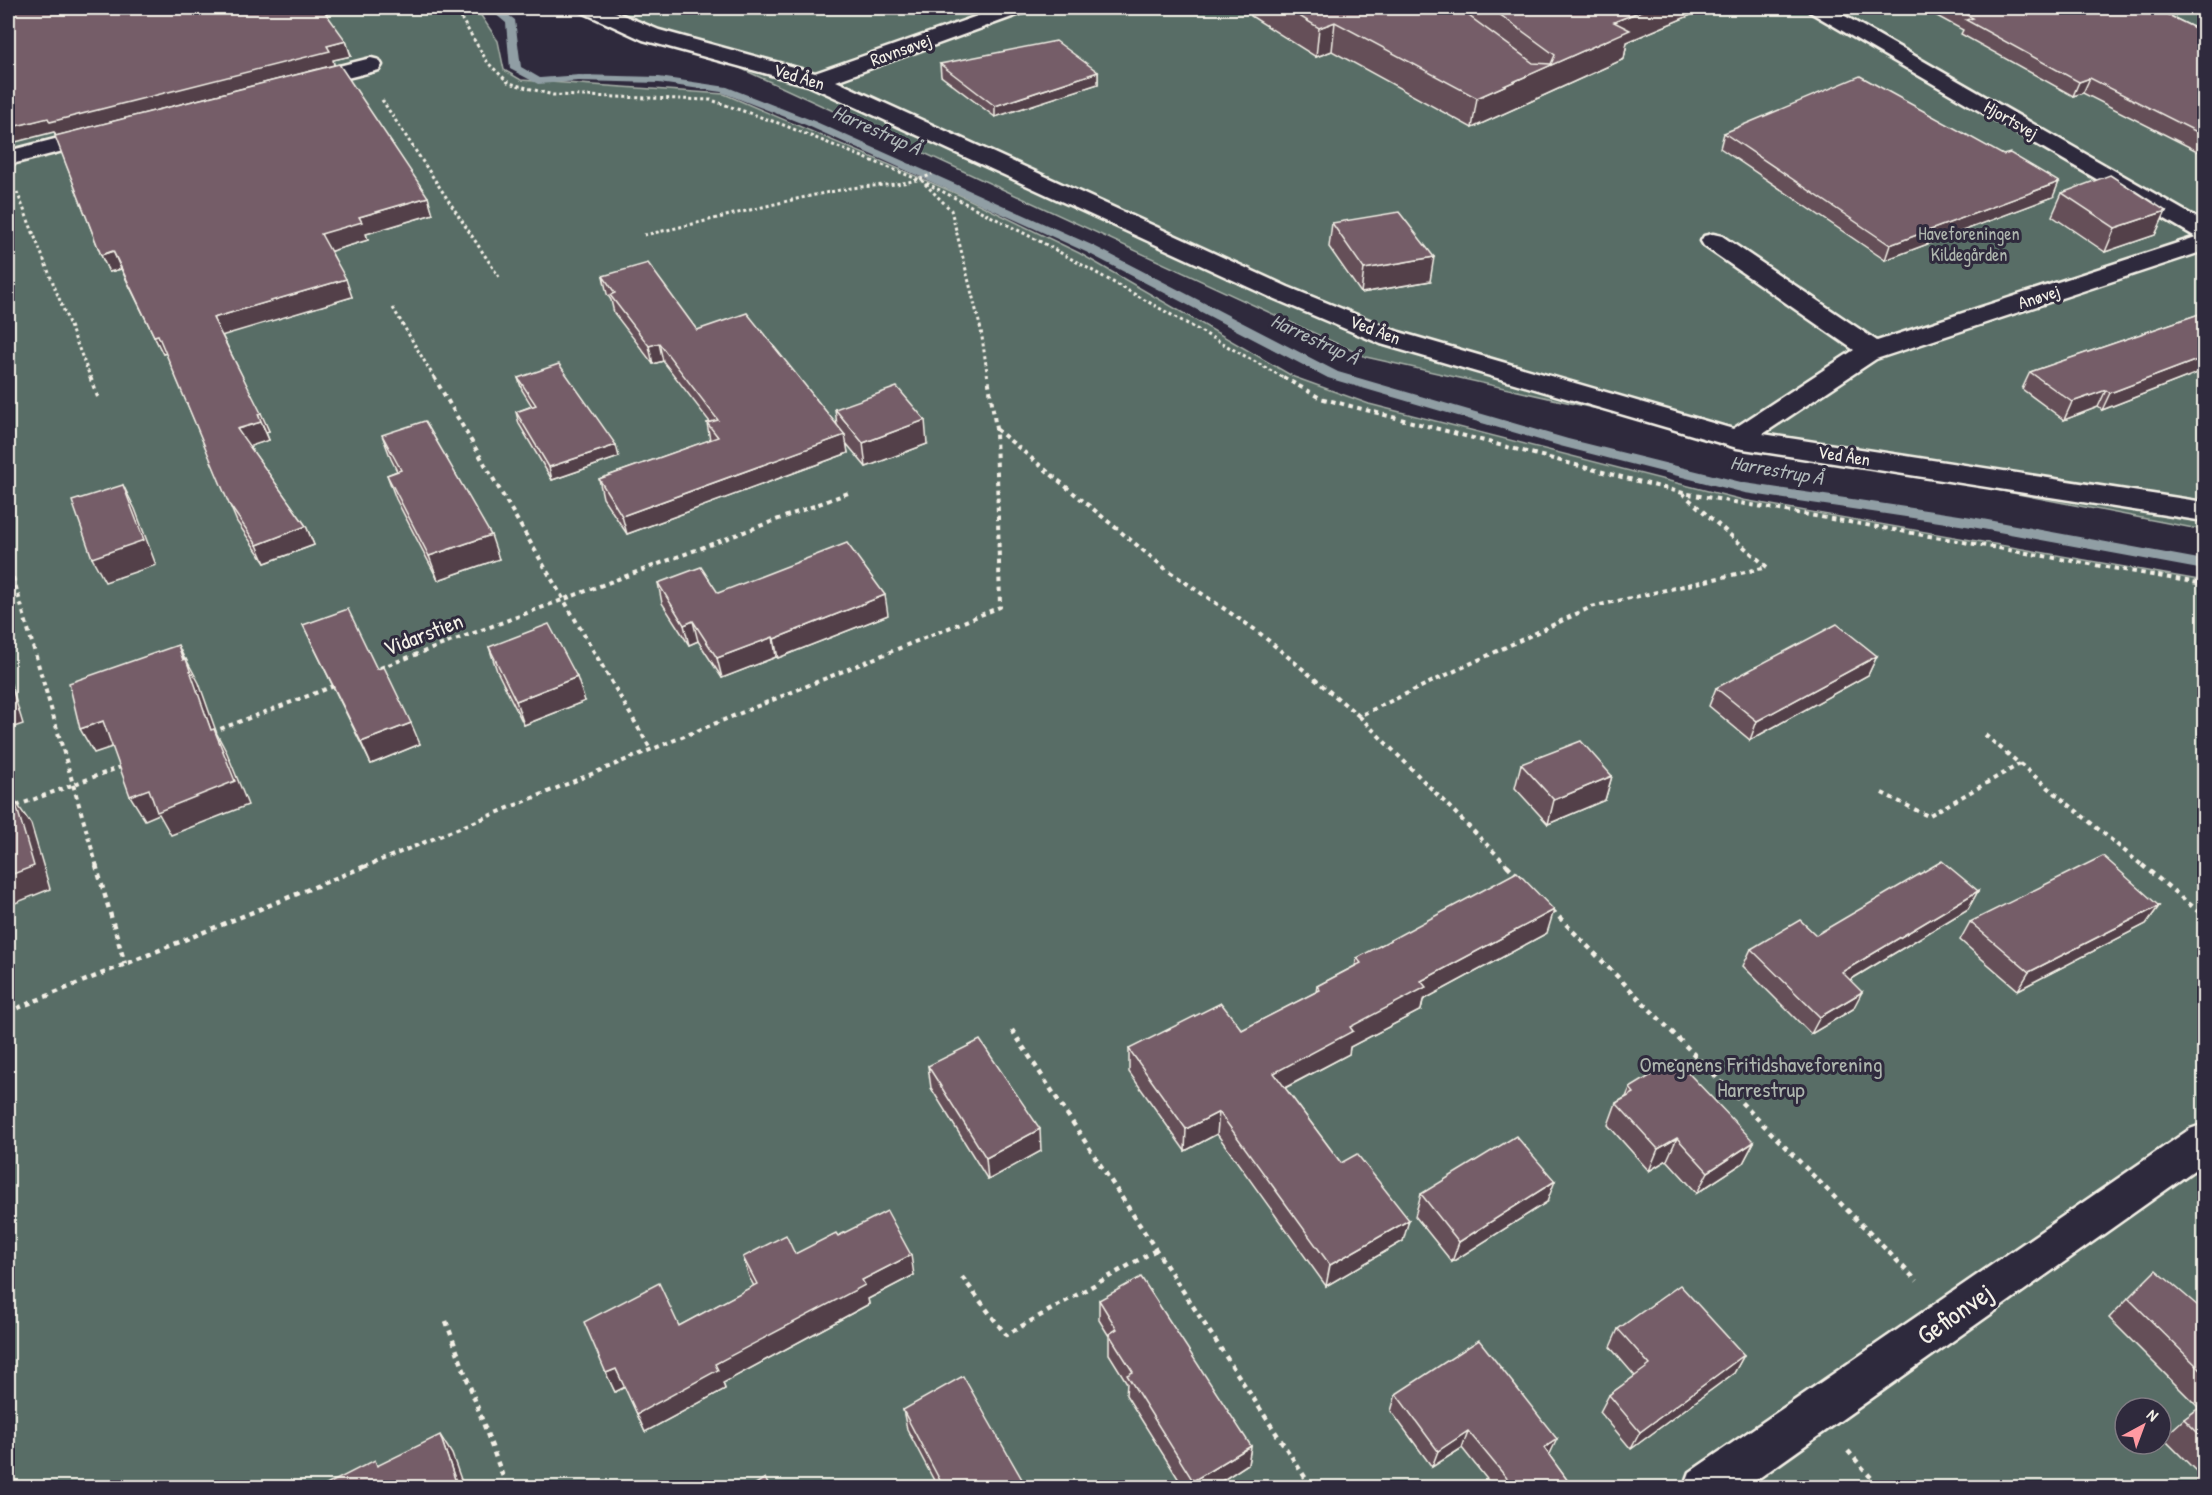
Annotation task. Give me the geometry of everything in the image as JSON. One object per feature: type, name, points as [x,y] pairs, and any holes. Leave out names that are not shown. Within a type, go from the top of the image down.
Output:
[{"type":"lane","name":"Ved Åen","points":[[589,8],[651,35],[816,80],[1279,292],[1390,338],[1737,439],[2205,513]]},
{"type":"lane","name":"Ravnsøvej","points":[[816,80],[1019,8]]},
{"type":"lane","name":"Hjortsvej","points":[[1817,8],[2205,232]]},
{"type":"lane","points":[[2199,8],[2205,10]]},
{"type":"lane","points":[[280,88],[366,66]]},
{"type":"lane","points":[[8,158],[121,129]]},
{"type":"lane","points":[[1713,241],[1874,351]]},
{"type":"lane","name":"Anøvej","points":[[1737,439],[1874,351],[2205,243]]},
{"type":"lane","name":"Gefionvej","points":[[1706,1488],[2205,1141]]},
{"type":"path","points":[[366,66],[499,277]]},
{"type":"path","points":[[8,1012],[1000,607],[996,429],[981,330],[951,210],[922,181],[887,182],[823,192],[691,226],[644,235]]},
{"type":"path","points":[[16,191],[98,397]]},
{"type":"path","points":[[393,308],[565,598],[650,748]]},
{"type":"path","points":[[996,429],[1167,570],[1257,631],[1359,716],[1518,876]]},
{"type":"path","name":"Vidarstien","points":[[376,670],[851,492]]},
{"type":"path","points":[[1359,716],[1591,607],[1767,567],[1683,493]]},
{"type":"path","points":[[8,560],[75,784],[125,964]]},
{"type":"path","points":[[208,733],[342,683]]},
{"type":"path","points":[[1985,735],[2205,916]]},
{"type":"path","points":[[8,809],[130,763]]},
{"type":"path","points":[[1882,793],[1928,816],[2020,764]]},
{"type":"path","points":[[1543,902],[1953,1316]]},
{"type":"path","points":[[1012,1030],[1312,1488]]},
{"type":"path","points":[[962,1277],[1006,1335],[1156,1250]]},
{"type":"path","points":[[446,1321],[507,1488]]},
{"type":"green space","name":"Omegnens Fritidshaveforening Harrestrup","points":[[8,8],[476,8],[498,41],[504,70],[521,80],[724,94],[960,195],[1079,253],[1294,377],[1369,404],[1743,500],[2204,581],[2204,1487],[8,1487]]},
{"type":"green space","name":"Haveforeningen Kildegården","points":[[610,8],[2204,8],[2204,530],[1727,438],[1366,357]]},
{"type":"building","points":[[8,8],[322,8],[346,41],[327,46],[330,51],[50,122],[48,118],[8,128]]},
{"type":"building","points":[[1286,8],[1458,8],[1533,63],[1551,64],[1555,55],[1491,8],[1648,8],[1614,22],[1630,30],[1477,98],[1335,22],[1319,28]]},
{"type":"building","points":[[1953,8],[2154,8],[2205,33],[2205,40],[2200,41],[2205,43],[2205,136],[2090,78],[2079,82],[1966,20],[1973,18]]},
{"type":"building","points":[[1056,41],[1098,72],[995,106],[940,64]]},
{"type":"building","points":[[339,64],[428,197],[359,217],[362,222],[321,234],[346,279],[213,318],[261,413],[258,414],[261,422],[237,429],[306,526],[257,545],[229,504],[158,335],[154,336],[113,251],[101,255],[55,136]]},
{"type":"building","points":[[1860,76],[2003,155],[2010,153],[2059,182],[1890,245],[1724,133]]},
{"type":"building","points":[[2110,175],[2166,211],[2115,228],[2062,193]]},
{"type":"building","points":[[1399,212],[1434,257],[1364,269],[1332,223]]},
{"type":"building","points":[[648,263],[697,330],[747,313],[845,435],[622,516],[599,479],[718,437],[707,423],[718,420],[659,343],[649,346],[610,295],[615,293],[603,276]]},
{"type":"building","points":[[2205,312],[2205,357],[2110,393],[2106,390],[2072,402],[2030,372]]},
{"type":"building","points":[[559,364],[616,445],[549,467],[516,412],[536,405],[518,378]]},
{"type":"building","points":[[897,387],[925,420],[863,443],[835,409]]},
{"type":"building","points":[[425,421],[491,535],[429,556],[387,475],[401,470],[382,435]]},
{"type":"building","points":[[123,485],[144,540],[92,558],[72,501]]},
{"type":"building","points":[[847,543],[885,595],[774,639],[773,637],[717,658],[693,621],[684,625],[658,583],[701,567],[718,593]]},
{"type":"building","points":[[348,609],[377,669],[384,667],[411,723],[361,742],[303,625]]},
{"type":"building","points":[[549,624],[577,677],[516,701],[489,647]]},
{"type":"building","points":[[1837,624],[1877,656],[1757,721],[1716,688]]},
{"type":"building","points":[[178,645],[183,660],[186,659],[211,730],[214,729],[235,781],[157,812],[149,789],[130,796],[103,721],[80,729],[69,683]]},
{"type":"building","points":[[1581,741],[1612,776],[1554,800],[1521,764]]},
{"type":"building","points":[[15,801],[34,866],[8,876],[8,804]]},
{"type":"building","points":[[2103,856],[2159,906],[2029,972],[1970,922]]},
{"type":"building","points":[[1942,861],[1978,891],[1842,972],[1862,992],[1820,1017],[1751,949],[1800,920],[1816,935]]},
{"type":"building","points":[[1517,872],[1554,910],[1421,981],[1426,987],[1350,1027],[1353,1031],[1274,1073],[1341,1163],[1357,1154],[1409,1220],[1330,1265],[1219,1112],[1186,1129],[1129,1049],[1221,1003],[1242,1030],[1320,990],[1317,986],[1361,963],[1357,958]]},
{"type":"building","points":[[980,1040],[1040,1129],[986,1158],[928,1066]]},
{"type":"building","points":[[1676,1060],[1754,1142],[1708,1172],[1677,1138],[1658,1149],[1616,1103],[1634,1093],[1630,1088]]},
{"type":"building","points":[[1516,1136],[1555,1181],[1459,1242],[1421,1194]]},
{"type":"building","points":[[887,1211],[911,1255],[862,1280],[865,1285],[715,1364],[718,1370],[637,1414],[616,1369],[606,1373],[584,1322],[659,1283],[679,1326],[757,1284],[743,1257],[786,1235],[795,1254],[836,1233],[838,1236]]},
{"type":"building","points":[[2156,1270],[2205,1312],[2205,1374],[2128,1298]]},
{"type":"building","points":[[1141,1277],[1251,1446],[1193,1481],[1127,1375],[1133,1372],[1109,1334],[1117,1329],[1099,1300]]},
{"type":"building","points":[[1680,1285],[1744,1355],[1640,1432],[1609,1395],[1650,1365],[1618,1329]]},
{"type":"building","points":[[1479,1340],[1557,1439],[1544,1448],[1573,1488],[1515,1488],[1468,1431],[1438,1451],[1396,1394]]},
{"type":"building","points":[[963,1376],[1027,1488],[944,1488],[903,1410]]},
{"type":"building","points":[[2205,1404],[2205,1440],[2184,1419]]},
{"type":"building","points":[[440,1435],[458,1488],[327,1488],[326,1485],[375,1460],[377,1466]]},
{"type":"building","points":[[765,1478],[770,1488],[749,1488]]},
{"type":"building","points":[[726,1483],[728,1488],[717,1488]]},
{"type":"waterway","name":"Harrestrup Å","points":[[493,8],[511,22],[516,69],[538,81],[579,78],[659,80],[723,89],[810,123],[1090,249],[1333,375],[1565,443],[1745,488],[1966,521],[2204,565]]}]
